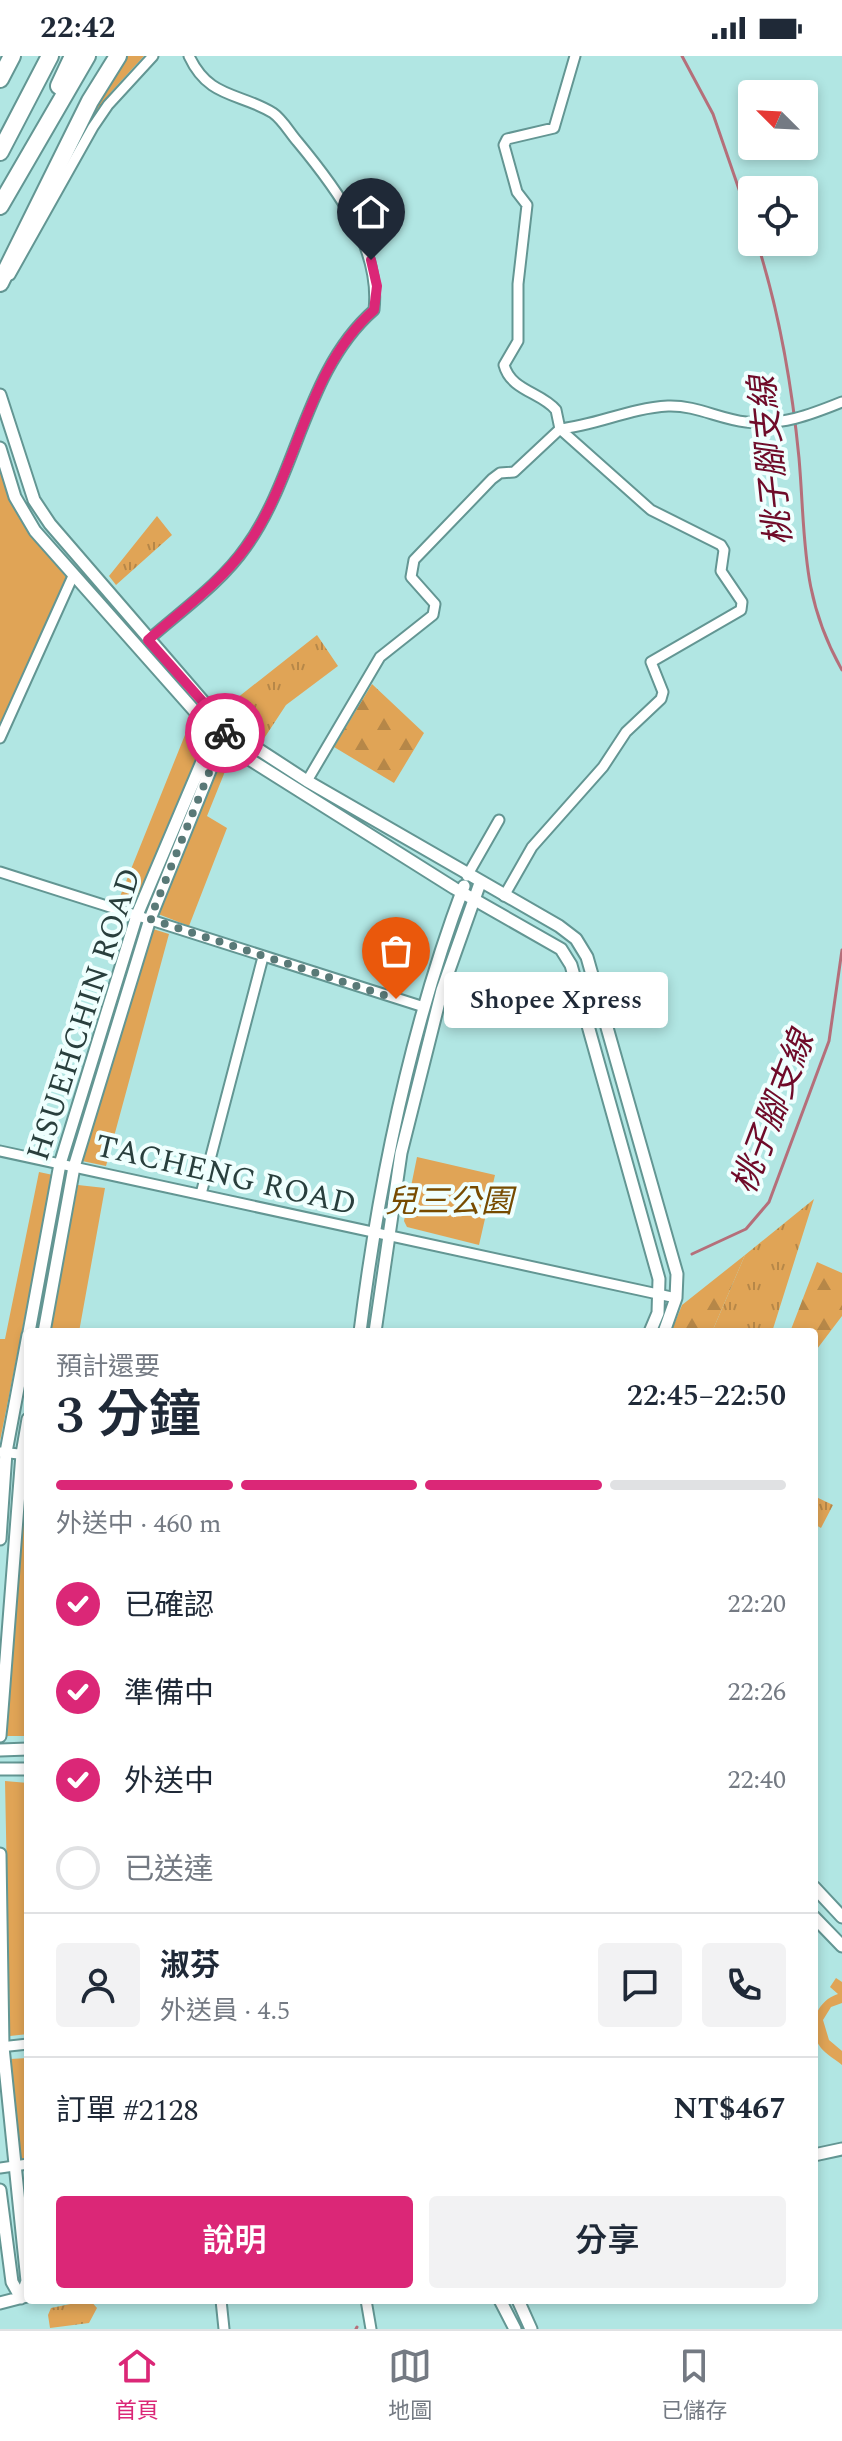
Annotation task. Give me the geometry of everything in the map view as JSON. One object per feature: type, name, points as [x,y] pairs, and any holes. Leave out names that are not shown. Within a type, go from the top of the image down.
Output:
[{"type":"highway","points":[[0,79],[12,56]]},
{"type":"highway","points":[[0,152],[49,56]]},
{"type":"highway","points":[[0,206],[73,56]]},
{"type":"highway","points":[[0,206],[87,56]]},
{"type":"highway","points":[[0,285],[90,101],[118,56]]},
{"type":"street","points":[[0,285],[18,266],[93,127],[108,105],[153,56]]},
{"type":"street","points":[[148,640],[224,573],[248,545],[336,356],[358,324],[374,310],[377,286],[371,260],[333,184],[274,114],[212,87],[196,72],[189,56]]},
{"type":"street","points":[[504,896],[532,847],[603,767],[626,732],[661,699],[663,692],[651,662],[741,610],[742,602],[721,571],[724,550],[721,545],[651,510],[560,429],[556,410],[528,394],[507,374],[504,365],[518,341],[518,284],[527,205],[517,192],[504,145],[507,139],[554,128],[564,83],[575,56]]},
{"type":"street","points":[[0,395],[34,500],[50,524],[224,726],[307,781],[467,876],[559,926],[576,939],[587,957],[677,1274],[676,1298],[665,1328]]},
{"type":"street","points":[[307,781],[380,657],[433,615],[435,604],[411,577],[414,560],[492,479],[524,464],[560,429],[587,426],[631,411],[672,406],[698,408],[745,422],[793,421],[842,402]]},
{"type":"street","points":[[0,448],[15,497],[35,531],[218,738],[467,895],[561,949],[571,965],[659,1279],[658,1313],[652,1328]]},
{"type":"street","points":[[0,738],[73,576]]},
{"type":"street","name":"HSUEHCHIN ROAD","points":[[29,1328],[60,1164],[137,915],[224,726]]},
{"type":"street","name":"HSUEHCHIN ROAD","points":[[45,1328],[74,1167],[150,919],[218,738]]},
{"type":"street","points":[[375,1328],[396,1175],[426,1045],[467,895],[467,876],[499,820]]},
{"type":"street","points":[[0,872],[424,1007]]},
{"type":"street","points":[[360,1328],[372,1234],[385,1163],[424,1007],[467,895],[480,883]]},
{"type":"street","points":[[201,1194],[263,957]]},
{"type":"street","name":"TACHENG ROAD","points":[[0,1151],[676,1298]]},
{"type":"street","name":"HSUEHCHIN ROAD","points":[[0,1539],[3,1452],[24,1352]]},
{"type":"street","points":[[3,1452],[24,1454]]},
{"type":"street","points":[[0,1736],[24,1465]]},
{"type":"street","points":[[0,1750],[24,1749]]},
{"type":"street","points":[[0,1769],[24,1769]]},
{"type":"street","points":[[0,1854],[1,2047],[6,2167],[24,2265]]},
{"type":"street","points":[[818,1891],[842,1917]]},
{"type":"street","points":[[818,1904],[824,1898]]},
{"type":"street","points":[[818,1921],[842,1946]]},
{"type":"street","points":[[1,2047],[24,2044]]},
{"type":"street","points":[[818,2154],[842,2149]]},
{"type":"street","points":[[0,2190],[12,2282],[24,2296]]},
{"type":"street","points":[[0,2303],[24,2297]]},
{"type":"street","points":[[221,2304],[224,2329]]},
{"type":"street","points":[[367,2304],[371,2329]]},
{"type":"street","points":[[502,2304],[515,2329]]},
{"type":"street","points":[[520,2304],[531,2329]]},
{"type":"green space","points":[[127,56],[144,56],[112,91],[79,136]]},
{"type":"green space","points":[[0,468],[19,518],[66,577],[0,735]]},
{"type":"green space","points":[[157,516],[172,535],[116,585],[109,576]]},
{"type":"green space","points":[[317,635],[338,666],[286,705],[263,740],[227,706]]},
{"type":"green space","points":[[372,684],[424,733],[394,783],[334,747]]},
{"type":"green space","points":[[189,725],[203,741],[138,899],[133,904],[119,899]]},
{"type":"green space","points":[[220,761],[228,764],[207,816],[227,828],[189,926],[158,914]]},
{"type":"green space","points":[[153,929],[169,934],[106,1166],[82,1161]]},
{"type":"green space","name":"兒三公園","points":[[417,1157],[495,1175],[479,1245],[407,1227],[404,1221]]},
{"type":"green space","points":[[39,1172],[53,1175],[0,1441],[0,1339],[5,1339]]},
{"type":"green space","points":[[78,1185],[105,1188],[80,1328],[50,1328]]},
{"type":"green space","points":[[814,1199],[773,1328],[714,1328],[745,1255]]},
{"type":"green space","points":[[745,1255],[714,1328],[673,1328],[682,1305]]},
{"type":"green space","points":[[817,1262],[842,1273],[842,1316],[818,1348],[818,1328],[792,1328]]},
{"type":"green space","points":[[24,1467],[24,1736],[6,1736]]},
{"type":"green space","points":[[818,1498],[833,1505],[821,1528],[818,1526]]},
{"type":"green space","points":[[5,1781],[24,1783],[24,2034],[10,2036]]},
{"type":"green space","points":[[836,1978],[842,1982],[842,2003],[831,2007],[823,2020],[829,2040],[842,2051],[842,2065],[828,2055],[818,2042],[818,2011],[838,1994],[830,1987]]},
{"type":"green space","points":[[24,2058],[24,2162],[18,2163],[10,2059]]},
{"type":"green space","points":[[94,2304],[97,2308],[89,2323],[50,2328],[48,2315],[51,2308]]},
{"type":"waterway","name":"桃子腳支線","points":[[682,56],[713,114],[738,186]]},
{"type":"waterway","name":"桃子腳支線","points":[[761,256],[788,376],[799,458],[807,567],[819,617],[842,670]]},
{"type":"waterway","name":"桃子腳支線","points":[[692,1254],[746,1229],[769,1202],[829,1041],[842,950]]},
{"type":"way so far","points":[[225,733],[150,919],[396,999]]},
{"type":"place","name":"Shopee Xpress","points":[[396,999]]},
{"type":"route","points":[[225,733],[227,729],[148,640],[224,573],[248,545],[336,356],[358,324],[374,310],[377,286],[371,260]]}]
